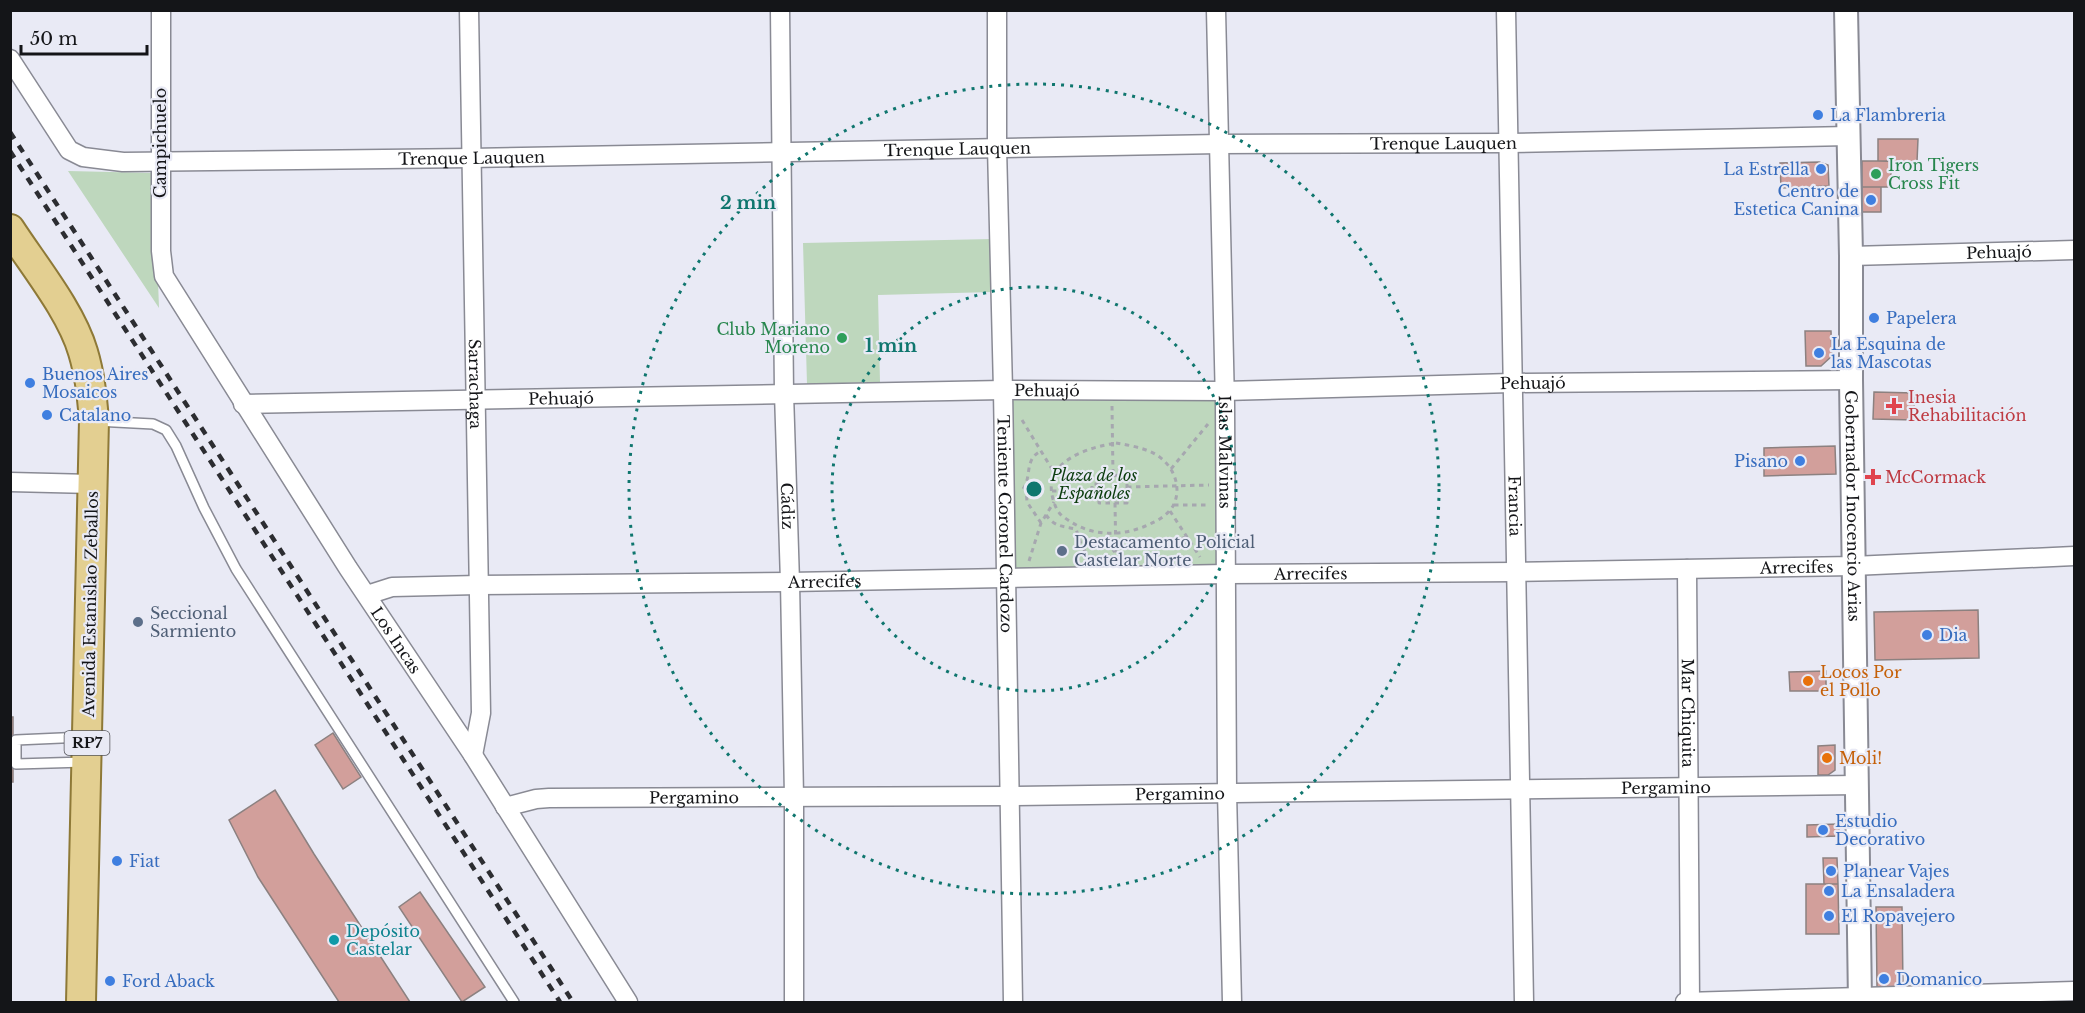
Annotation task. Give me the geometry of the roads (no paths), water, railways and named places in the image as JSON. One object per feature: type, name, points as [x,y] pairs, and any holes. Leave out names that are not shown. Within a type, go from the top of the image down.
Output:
[{"type":"main road","name":"Avenida Estanislao Zeballos","points":[[10,229],[72,323],[83,351],[91,383],[94,420],[81,1002]]},
{"type":"street","name":"Campichuelo","points":[[161,10],[160,251],[164,276]]},
{"type":"street","name":"Sarrachaga","points":[[469,10],[481,713],[473,755]]},
{"type":"street","name":"Cádiz","points":[[780,10],[784,393],[794,797],[794,1002]]},
{"type":"street","name":"Teniente Coronel Cardozo","points":[[997,10],[997,147],[1013,1002]]},
{"type":"street","name":"Islas Malvinas","points":[[1216,10],[1226,485],[1219,574],[1232,1002]]},
{"type":"street","name":"Francia","points":[[1506,10],[1524,1002]]},
{"type":"street","name":"Gobernador Inocencio Arias","points":[[1846,10],[1860,999]]},
{"type":"street","name":"Trenque Lauquen","points":[[10,59],[69,150],[83,157],[97,159],[160,162],[997,147],[1508,143],[1848,136]]},
{"type":"street","name":"Pehuajó","points":[[1851,256],[2074,250]]},
{"type":"street","name":"Los Incas","points":[[164,276],[243,404],[473,755],[628,1002]]},
{"type":"street","name":"Pehuajó","points":[[243,404],[1003,390],[1111,391],[1224,398],[1511,383],[1851,380]]},
{"type":"street","points":[[10,482],[92,484]]},
{"type":"street","name":"Arrecifes","points":[[367,595],[392,587],[478,585],[1853,566],[2074,556]]},
{"type":"street","name":"Mar Chiquita","points":[[1687,569],[1690,1002]]},
{"type":"street","name":"Pergamino","points":[[505,807],[549,798],[1009,796],[1857,785]]},
{"type":"street","points":[[1685,1002],[1860,999],[2074,991]]},
{"type":"lane","points":[[94,420],[153,424],[166,430],[236,569],[514,1002]]},
{"type":"lane","points":[[16,740],[87,749],[16,764],[16,740]]},
{"type":"railway","points":[[10,132],[573,1002]]},
{"type":"railway","points":[[10,151],[560,1002]]},
{"type":"place","name":"La Flambreria","points":[[1818,115]]},
{"type":"place","name":"La Estrella","points":[[1821,169]]},
{"type":"place","name":"Iron Tigers Cross Fit","points":[[1876,174]]},
{"type":"place","name":"Centro de Estetica Canina","points":[[1871,200]]},
{"type":"place","name":"Papelera","points":[[1874,318]]},
{"type":"place","name":"Club Mariano Moreno","points":[[842,338]]},
{"type":"place","name":"La Esquina de las Mascotas","points":[[1819,353]]},
{"type":"place","name":"Buenos Aires Mosaicos","points":[[30,383]]},
{"type":"place","name":"Inesia Rehabilitación","points":[[1894,406]]},
{"type":"place","name":"Catalano","points":[[47,415]]},
{"type":"place","name":"Pisano","points":[[1800,461]]},
{"type":"place","name":"McCormack","points":[[1873,477]]},
{"type":"place","name":"Destacamento Policial Castelar Norte","points":[[1062,551]]},
{"type":"place","name":"Seccional Sarmiento","points":[[138,622]]},
{"type":"place","name":"Dia","points":[[1927,635]]},
{"type":"place","name":"Locos Por el Pollo","points":[[1808,681]]},
{"type":"place","name":"Moli!","points":[[1827,758]]},
{"type":"place","name":"Estudio Decorativo","points":[[1823,830]]},
{"type":"place","name":"Fiat","points":[[117,861]]},
{"type":"place","name":"Planear Vajes","points":[[1831,871]]},
{"type":"place","name":"La Ensaladera","points":[[1829,891]]},
{"type":"place","name":"El Ropavejero","points":[[1829,916]]},
{"type":"place","name":"Depósito Castelar","points":[[334,940]]},
{"type":"place","name":"Domanico","points":[[1884,979]]},
{"type":"place","name":"Ford Aback","points":[[110,981]]},
{"type":"park label","name":"Plaza de los Españoles","points":[[1094,484]]}]
